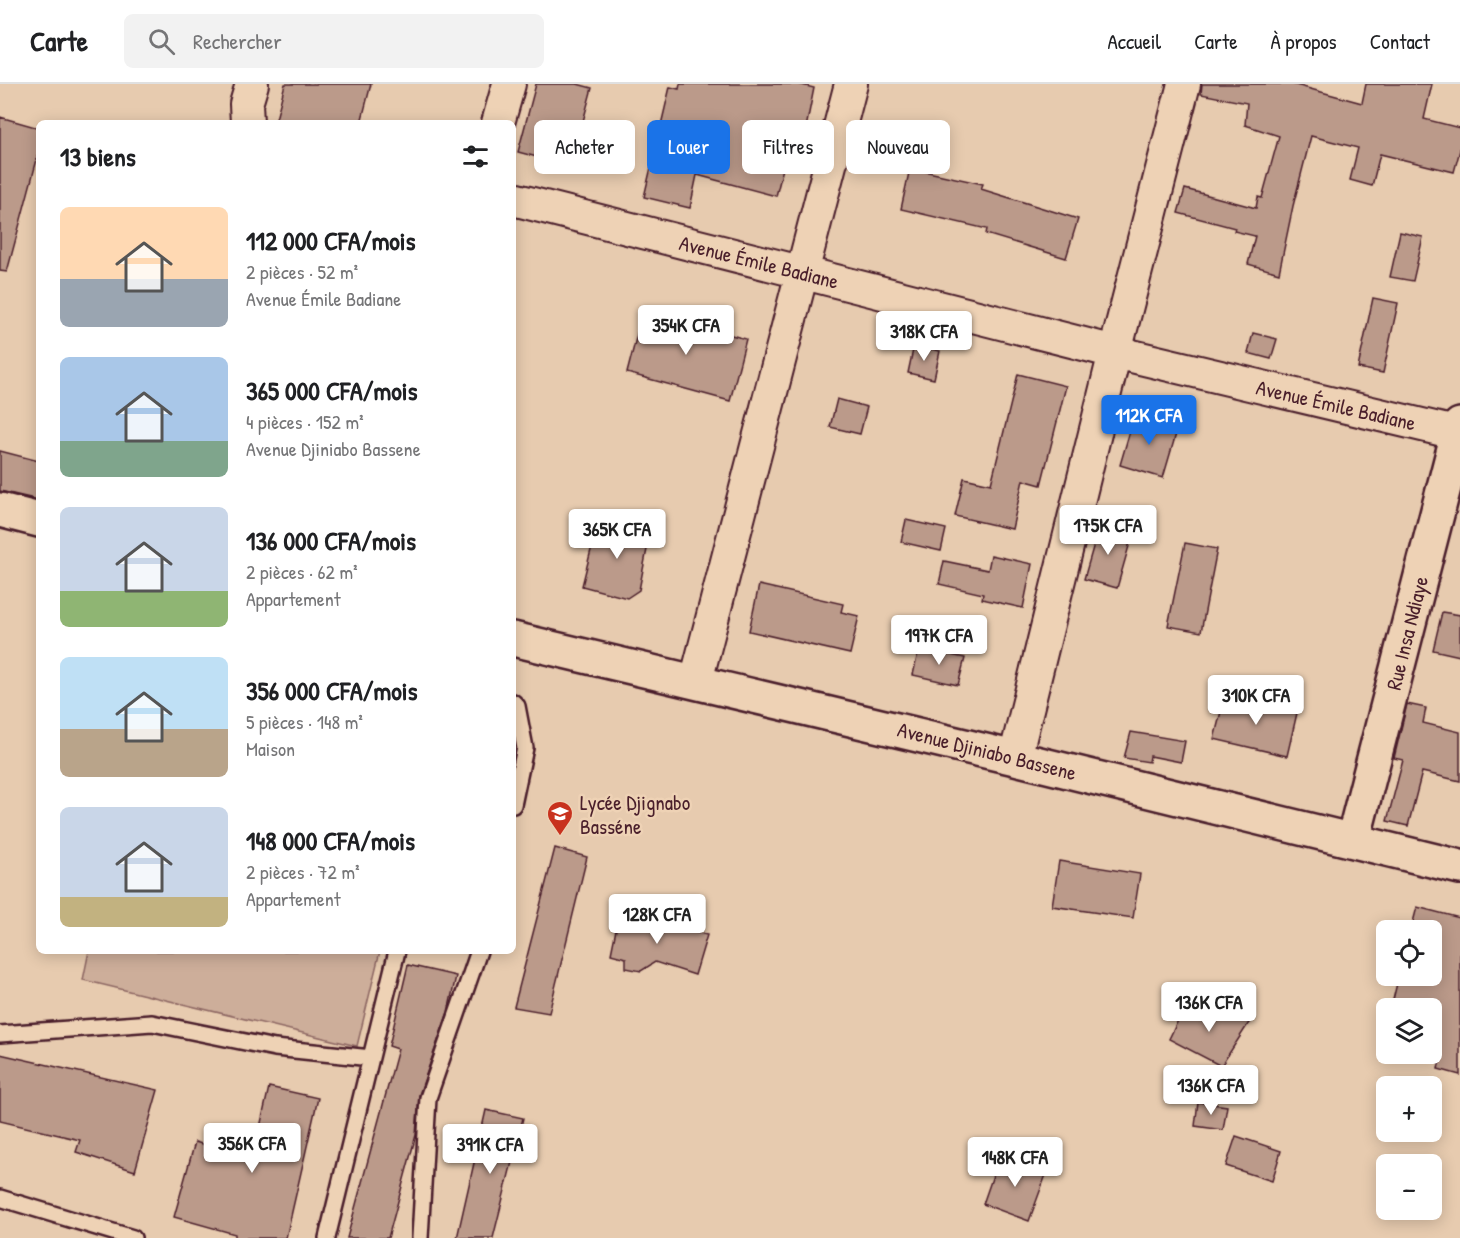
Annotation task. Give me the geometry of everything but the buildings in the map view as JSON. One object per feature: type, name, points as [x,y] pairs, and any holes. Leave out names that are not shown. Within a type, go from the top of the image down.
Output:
[{"type":"main road","name":"Rue Insa Ndiaye","points":[[1353,840],[1459,431]]},
{"type":"main road","points":[[0,510],[36,519]]},
{"type":"main road","name":"Avenue Djiniabo Bassene","points":[[516,640],[696,681],[1460,867]]},
{"type":"street","points":[[247,120],[246,104],[252,84]]},
{"type":"street","points":[[499,120],[508,84]]},
{"type":"street","points":[[696,681],[851,84]]},
{"type":"street","points":[[1015,758],[1184,84]]},
{"type":"street","name":"Avenue Émile Badiane","points":[[516,200],[1115,352],[1459,431]]},
{"type":"lane","points":[[516,705],[525,748],[516,791]]},
{"type":"lane","points":[[327,1238],[396,954]]},
{"type":"lane","points":[[420,1238],[428,1098],[478,954]]},
{"type":"lane","points":[[0,1034],[152,1023],[275,1048],[371,1058]]},
{"type":"lane","points":[[0,1198],[133,1238]]},
{"type":"shaded area","points":[[88,954],[379,954],[357,1046],[83,980]]},
{"type":"place","name":"Lycée Djignabo Basséne","points":[[560,837]]}]
